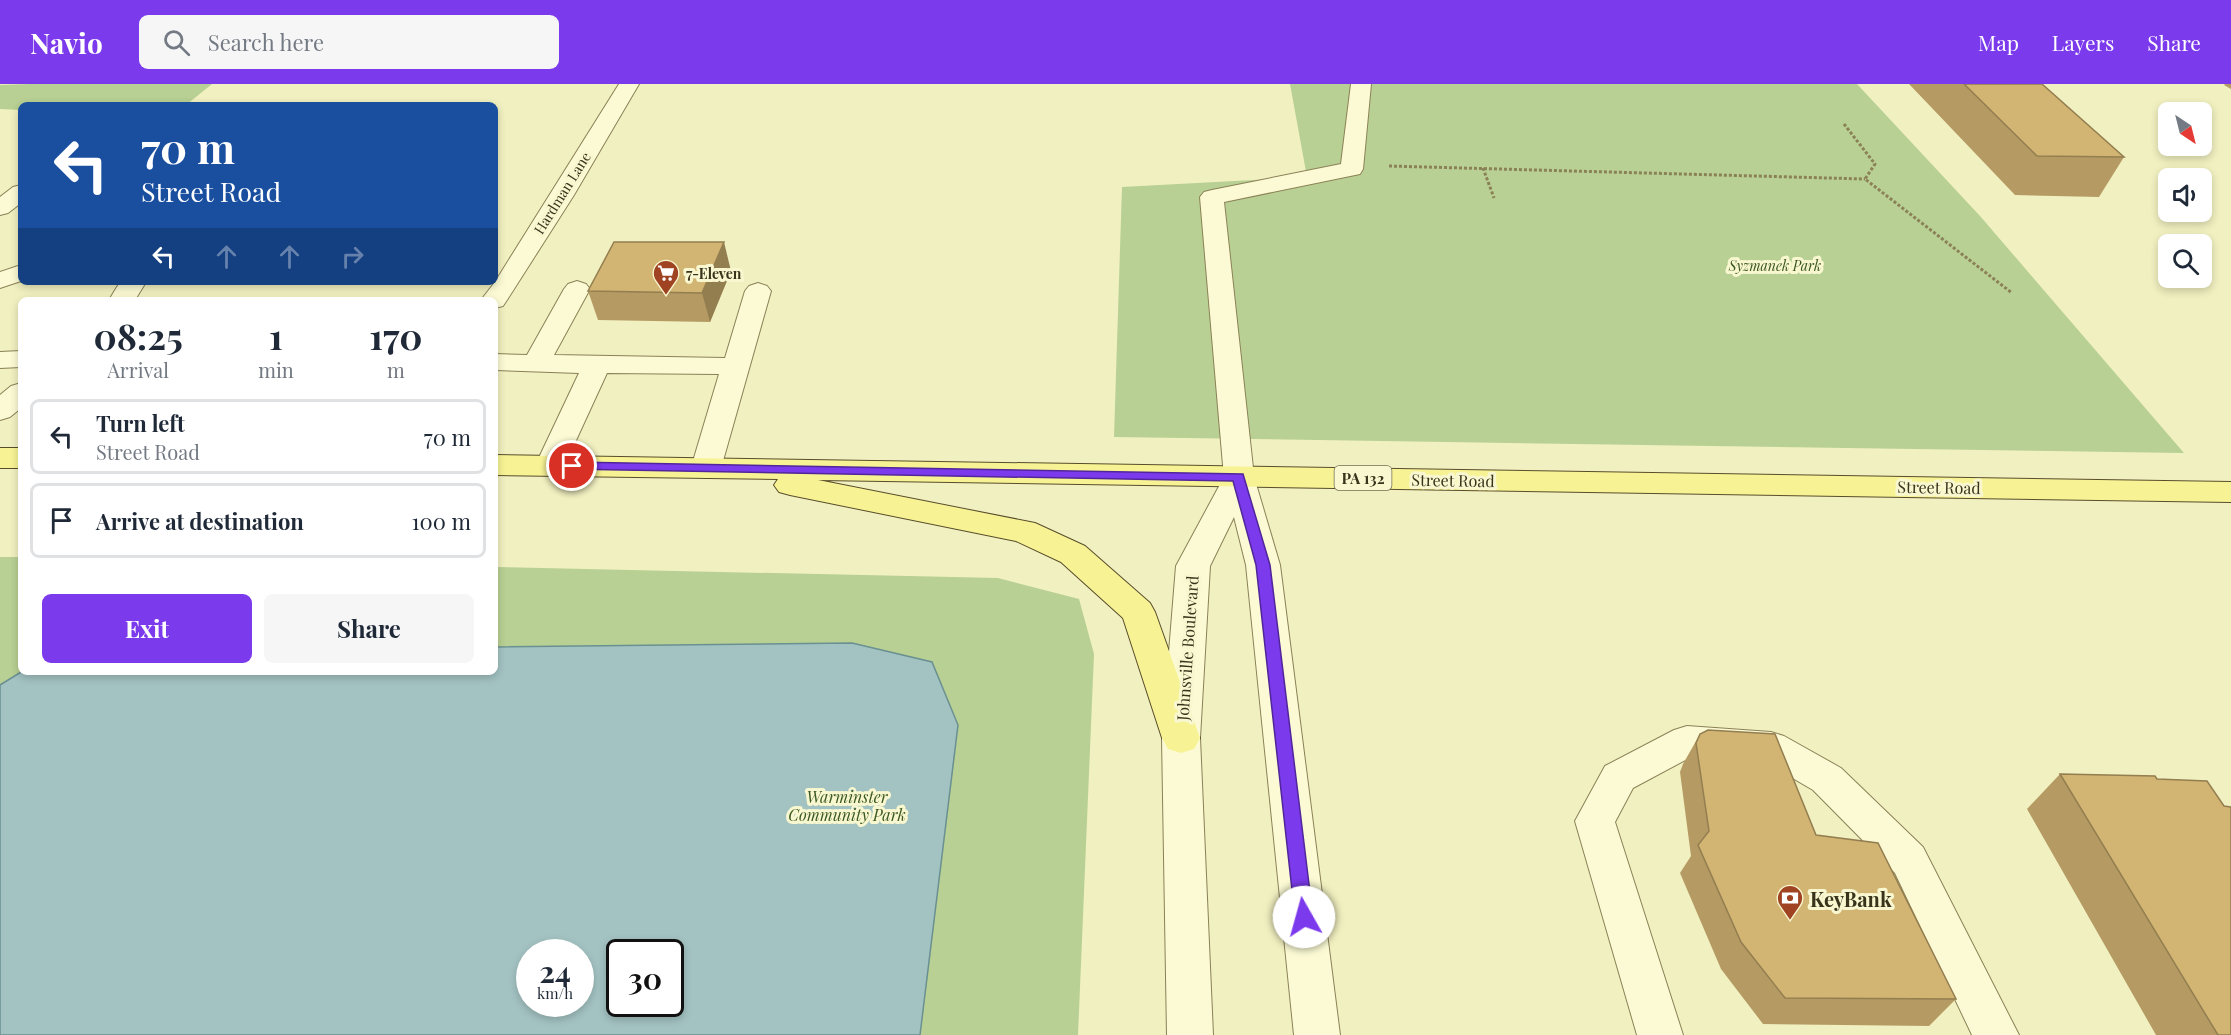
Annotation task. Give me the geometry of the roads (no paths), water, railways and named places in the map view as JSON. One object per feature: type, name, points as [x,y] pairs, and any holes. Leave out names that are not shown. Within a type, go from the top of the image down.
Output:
[{"type":"main road","points":[[0,458],[18,458]]},
{"type":"main road","name":"Street Road","points":[[498,465],[2231,492]]},
{"type":"main road","points":[[706,468],[1024,531],[1073,554],[1138,612],[1181,738]]},
{"type":"street","name":"Hardman Lane","points":[[496,297],[562,195],[629,84]]},
{"type":"street","points":[[1317,1035],[1263,565],[1239,477],[1212,197],[1352,169],[1361,84]]},
{"type":"street","points":[[0,208],[18,194]]},
{"type":"street","points":[[0,280],[18,274]]},
{"type":"street","points":[[536,363],[577,289]]},
{"type":"street","points":[[706,468],[758,291]]},
{"type":"street","points":[[0,360],[18,359]]},
{"type":"street","points":[[498,362],[736,366]]},
{"type":"street","points":[[549,466],[597,365]]},
{"type":"street","points":[[0,411],[18,395]]},
{"type":"street","name":"Johnsville Boulevard","points":[[1190,1035],[1181,738],[1193,567],[1239,477]]},
{"type":"street","points":[[1660,1035],[1595,820],[1619,777],[1687,741],[1771,747],[1827,779],[1909,860],[1995,1035]]},
{"type":"water","name":"Warminster Community Park","points":[[852,643],[932,662],[958,725],[920,1035],[0,1035],[0,685],[18,674],[498,675],[498,647]]},
{"type":"place","name":"7-Eleven","points":[[666,296]]},
{"type":"place","name":"KeyBank","points":[[1790,921]]},
{"type":"park label","name":"Syzmanek Park","points":[[1775,265]]}]
